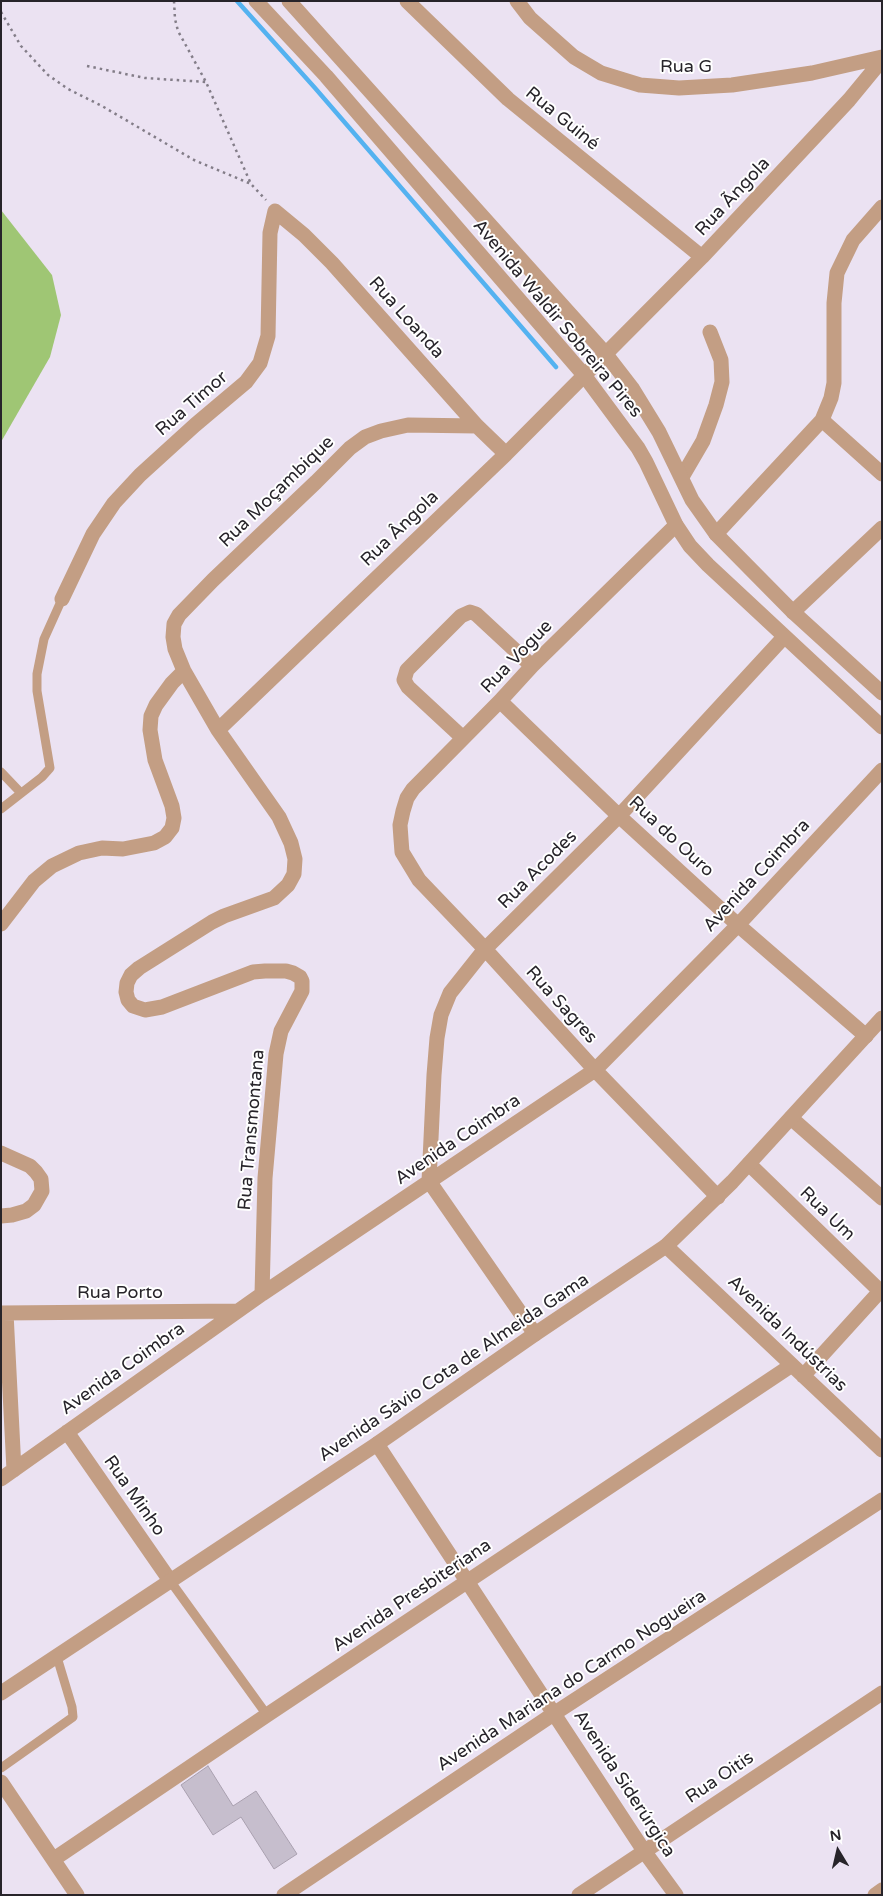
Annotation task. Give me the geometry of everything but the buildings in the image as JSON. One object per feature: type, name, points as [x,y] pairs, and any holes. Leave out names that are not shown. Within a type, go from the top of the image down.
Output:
[{"type":"street","name":"Avenida Waldir Sobreira Pires","points":[[256,1],[326,76],[584,375],[638,448],[655,478],[676,525],[690,546],[784,637],[882,727]]},
{"type":"street","name":"Avenida Waldir Sobreira Pires","points":[[289,1],[605,353],[636,395],[659,432],[692,500],[716,534],[793,612],[882,693]]},
{"type":"street","name":"Rua Guiné","points":[[407,1],[508,100],[632,202],[702,256]]},
{"type":"street","name":"Rua G","points":[[517,1],[530,18],[574,57],[601,73],[640,85],[678,88],[732,85],[882,59]]},
{"type":"street","name":"Rua Ãngola","points":[[605,353],[702,256],[850,100],[882,59]]},
{"type":"street","points":[[716,534],[822,420],[831,398],[834,383],[836,272],[853,240],[882,207]]},
{"type":"street","name":"Rua Loanda","points":[[275,211],[332,262],[477,426],[506,454]]},
{"type":"street","name":"Rua Timor","points":[[62,599],[93,534],[114,503],[140,475],[181,437],[246,382],[260,363],[268,336],[270,232],[275,211]]},
{"type":"street","points":[[682,477],[703,441],[722,382],[721,360],[710,332]]},
{"type":"street","name":"Rua Ângola","points":[[218,730],[506,454],[605,353]]},
{"type":"street","points":[[822,420],[882,474]]},
{"type":"street","name":"Rua Moçambique","points":[[218,730],[184,672],[175,649],[173,637],[174,624],[179,615],[350,448],[365,437],[381,430],[408,425],[477,426]]},
{"type":"street","name":"Rua Vogue","points":[[400,825],[407,798],[413,789],[500,702],[532,666],[676,525]]},
{"type":"street","points":[[793,612],[882,528]]},
{"type":"street","points":[[463,738],[408,687],[404,680],[407,670],[461,616],[470,612],[476,614],[532,666]]},
{"type":"street","name":"Rua Acodes","points":[[429,1181],[437,1038],[441,1015],[450,993],[485,949],[619,816],[784,637]]},
{"type":"street","points":[[1,924],[34,881],[52,866],[79,853],[102,848],[123,849],[154,844],[165,837],[172,828],[174,818],[172,806],[155,760],[150,730],[151,716],[156,705],[172,682],[184,672]]},
{"type":"street","name":"Rua do Ouro","points":[[500,702],[619,816],[738,925],[866,1036]]},
{"type":"street","name":"Rua Transmontana","points":[[218,730],[279,817],[291,843],[295,859],[294,874],[288,885],[274,898],[212,922],[139,968],[131,975],[127,983],[126,992],[128,1000],[133,1006],[145,1010],[162,1007],[253,972],[265,970],[286,971],[300,977],[302,981],[302,991],[280,1031],[276,1054],[265,1178],[262,1294]]},
{"type":"street","name":"Avenida Coimbra","points":[[1,1479],[262,1294],[595,1070],[738,925],[882,770]]},
{"type":"street","name":"Rua Sagres","points":[[400,825],[402,852],[419,880],[485,949],[595,1070],[718,1197]]},
{"type":"street","name":"Avenida Sávio Cota de Almeida Gama","points":[[1,1694],[377,1444],[666,1246],[718,1197],[882,1018]]},
{"type":"street","points":[[791,1118],[882,1198]]},
{"type":"street","points":[[1,1153],[30,1166],[41,1179],[42,1191],[34,1205],[26,1211],[1,1216]]},
{"type":"street","name":"Rua Um","points":[[749,1164],[881,1290]]},
{"type":"street","points":[[429,1181],[535,1334]]},
{"type":"street","name":"Avenida Indústrias","points":[[666,1246],[882,1450]]},
{"type":"street","points":[[803,1376],[881,1290]]},
{"type":"street","name":"Rua Porto","points":[[4,1313],[238,1311]]},
{"type":"street","points":[[4,1313],[14,1470]]},
{"type":"street","name":"Avenida Presbiteriana","points":[[54,1859],[792,1365]]},
{"type":"street","name":"Rua Minho","points":[[67,1432],[171,1582]]},
{"type":"street","name":"Avenida Siderúrgica","points":[[377,1444],[466,1583],[676,1895]]},
{"type":"street","name":"Avenida Mariana do Carmo Nogueira","points":[[284,1895],[554,1713],[882,1500]]},
{"type":"street","name":"Rua Oitis","points":[[579,1895],[882,1693]]},
{"type":"street","points":[[1,1782],[77,1895]]},
{"type":"street","points":[[875,1895],[882,1890]]},
{"type":"lane","points":[[1,809],[48,772],[50,765],[36,691],[37,674],[44,639],[62,599]]},
{"type":"lane","points":[[1,772],[21,793]]},
{"type":"lane","points":[[171,1582],[267,1715]]},
{"type":"lane","points":[[1,1768],[73,1717],[72,1707],[57,1657]]},
{"type":"path","points":[[174,1],[178,31],[206,82],[251,184],[275,211]]},
{"type":"path","points":[[1,12],[21,46],[54,80],[194,160],[251,184]]},
{"type":"path","points":[[87,66],[145,78],[206,82]]},
{"type":"green space","points":[[1,210],[52,275],[61,315],[50,357],[1,442]]},
{"type":"waterway","points":[[237,1],[315,88],[556,367]]}]
